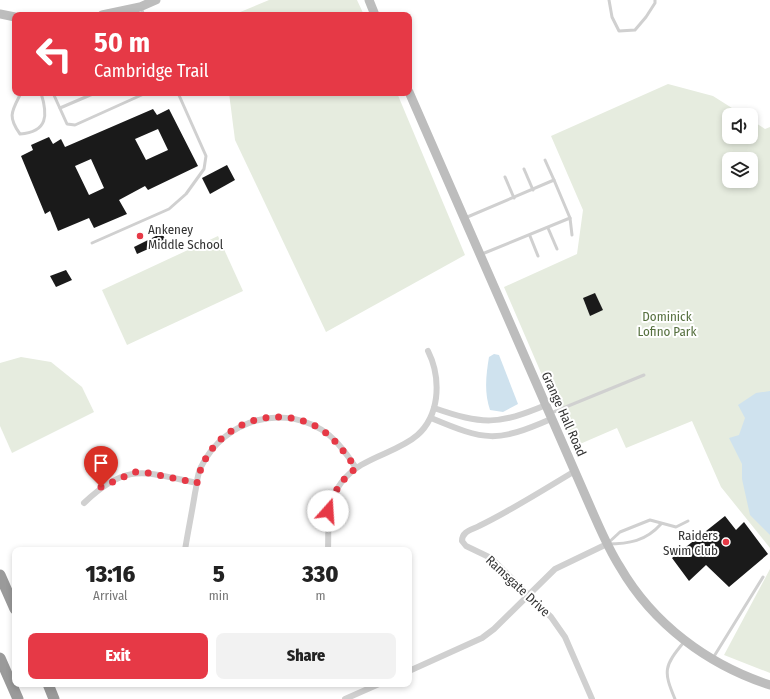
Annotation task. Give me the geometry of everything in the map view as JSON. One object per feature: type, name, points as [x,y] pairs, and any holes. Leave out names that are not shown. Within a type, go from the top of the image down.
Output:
[{"type":"highway","points":[[0,575],[12,602]]},
{"type":"highway","points":[[0,658],[12,685]]},
{"type":"highway","points":[[13,687],[18,699]]},
{"type":"highway","points":[[49,687],[54,699]]},
{"type":"street","points":[[132,12],[142,11],[156,0]]},
{"type":"street","points":[[369,0],[374,12]]},
{"type":"street","points":[[0,14],[12,16]]},
{"type":"street","name":"Grange Hall Road","points":[[411,96],[607,544],[620,568],[636,592],[664,622],[685,640],[712,660],[742,675],[770,686]]},
{"type":"street","points":[[328,547],[327,520],[330,502],[341,483],[356,468],[410,442],[424,429],[431,418],[434,408],[437,380],[434,365],[428,351]]},
{"type":"street","points":[[434,408],[478,421],[494,421],[516,416],[549,412]]},
{"type":"street","points":[[431,418],[469,433],[493,437],[517,433],[549,412]]},
{"type":"street","points":[[186,547],[200,469],[206,457],[223,437],[245,424],[271,418],[297,420],[320,429],[339,444],[356,468]]},
{"type":"street","name":"Ramsgate Drive","points":[[575,471],[507,511],[466,532],[462,537],[463,544],[487,555],[551,617],[562,632],[592,699]]},
{"type":"street","points":[[84,503],[101,487],[135,472],[148,473],[197,483]]},
{"type":"street","points":[[412,670],[488,634],[554,569],[607,544]]},
{"type":"street","points":[[345,699],[372,687]]},
{"type":"lane","points":[[609,0],[612,18],[620,31],[635,30],[646,17],[655,3],[655,0]]},
{"type":"lane","points":[[20,96],[11,114],[13,124],[20,134],[32,133],[43,124],[46,109],[42,96]]},
{"type":"lane","points":[[54,96],[67,124],[75,125],[139,96]]},
{"type":"lane","points":[[60,108],[88,96]]},
{"type":"lane","points":[[92,243],[169,209],[186,194],[204,169],[206,156],[179,96]]},
{"type":"lane","points":[[546,160],[570,218],[572,235]]},
{"type":"lane","points":[[524,169],[533,190]]},
{"type":"lane","points":[[505,178],[514,198]]},
{"type":"lane","points":[[465,219],[554,180]]},
{"type":"lane","points":[[480,255],[530,236],[570,218]]},
{"type":"lane","points":[[548,228],[557,249]]},
{"type":"lane","points":[[530,236],[538,256]]},
{"type":"lane","points":[[549,412],[644,375]]},
{"type":"lane","points":[[607,544],[620,532],[650,520],[660,524],[676,527],[688,521]]},
{"type":"lane","points":[[607,544],[628,544],[652,534],[660,524]]},
{"type":"lane","points":[[712,660],[763,577]]},
{"type":"lane","points":[[675,699],[667,680],[667,668],[685,640]]},
{"type":"green space","points":[[269,0],[357,0],[363,12],[240,12]]},
{"type":"green space","name":"Dominick Lofino Park","points":[[668,84],[713,96],[732,108],[722,108],[722,144],[758,144],[758,124],[765,129],[770,127],[770,548],[721,487],[692,421],[626,448],[617,428],[573,447],[504,287],[577,254],[583,210],[551,136]]},
{"type":"green space","points":[[229,96],[398,96],[465,255],[326,332],[235,140]]},
{"type":"green space","points":[[218,236],[243,291],[127,345],[102,290]]},
{"type":"green space","points":[[21,357],[51,362],[82,387],[94,412],[12,453],[0,426],[0,363]]},
{"type":"green space","points":[[770,569],[770,673],[724,655]]},
{"type":"water","points":[[494,354],[499,355],[518,404],[503,412],[490,410],[487,397],[486,377],[489,357]]},
{"type":"water","points":[[770,391],[770,535],[750,515],[742,479],[742,464],[729,438],[739,435],[745,418],[738,405],[756,393]]},
{"type":"building","name":"Ankeney Middle School","points":[[153,109],[157,115],[169,109],[198,166],[148,190],[145,186],[119,200],[127,214],[94,228],[89,218],[58,231],[50,211],[45,214],[21,156],[33,150],[31,145],[49,137],[53,144],[61,139],[65,147]],"holes":[[[158,129],[168,150],[146,160],[135,139]],[[91,159],[104,188],[89,195],[75,166]]]},
{"type":"building","points":[[227,165],[235,180],[210,194],[202,178]]},
{"type":"building","points":[[162,233],[166,241],[137,254],[134,247]]},
{"type":"building","points":[[66,270],[72,280],[56,287],[50,276]]},
{"type":"building","points":[[595,293],[603,310],[590,316],[583,298]]},
{"type":"building","name":"Raiders Swim Club","points":[[725,516],[736,530],[744,522],[768,554],[729,587],[706,565],[689,581],[672,558]]},
{"type":"place","name":"Ankeney Middle School","points":[[140,236]]},
{"type":"place","name":"Raiders Swim Club","points":[[726,542]]},
{"type":"route","points":[[101,487],[120,477],[135,472],[148,473],[197,483],[200,469],[206,457],[223,437],[245,424],[258,419],[284,418],[302,421],[320,429],[339,444],[356,468],[348,474],[335,492],[330,502],[328,511]]}]
